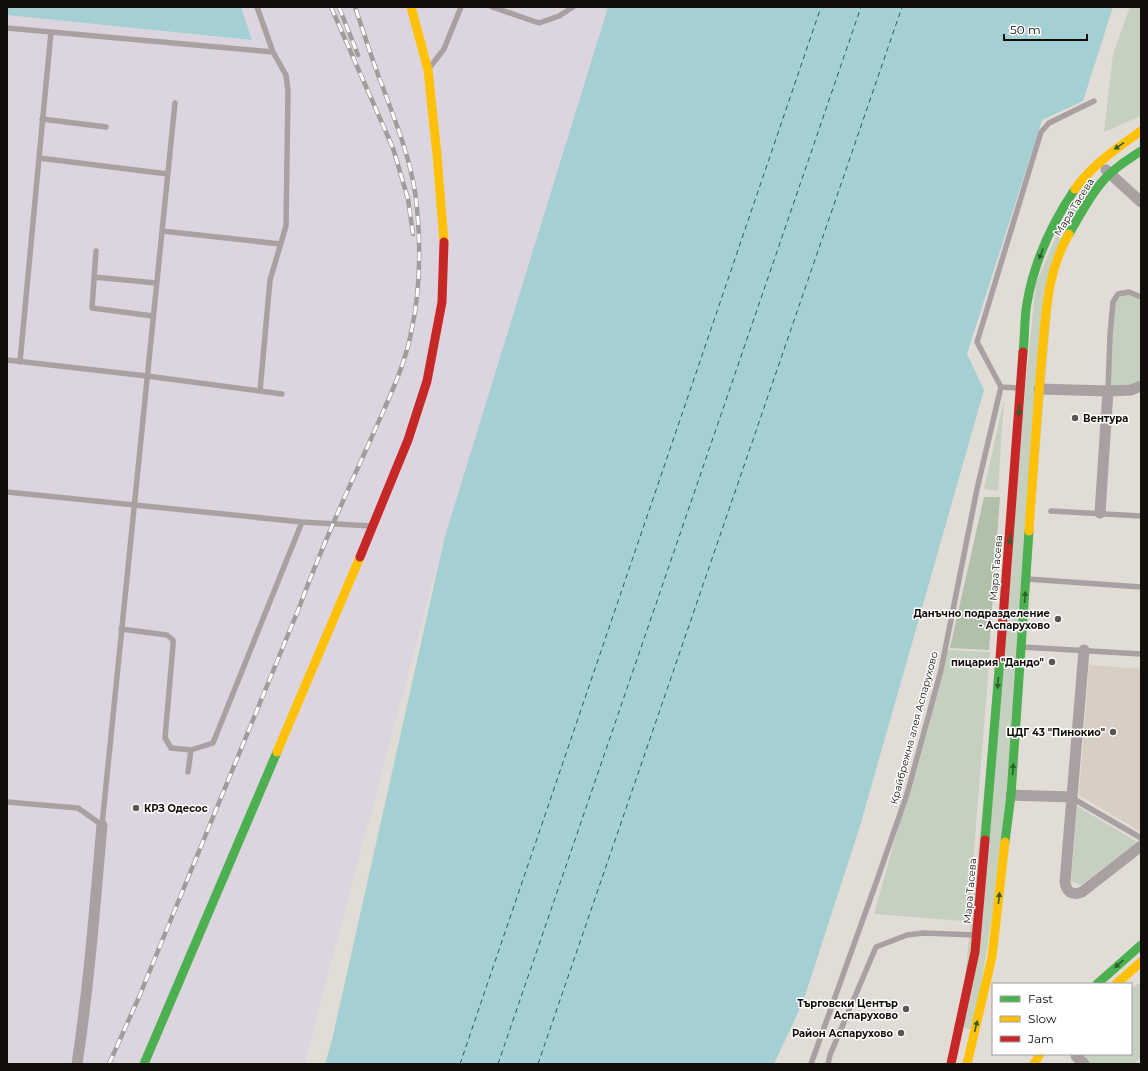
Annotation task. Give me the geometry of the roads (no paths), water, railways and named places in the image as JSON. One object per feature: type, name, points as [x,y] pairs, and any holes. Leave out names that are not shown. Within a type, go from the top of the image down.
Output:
[{"type":"main road","points":[[144,1064],[373,526],[408,440],[427,381],[442,302],[444,242],[428,70],[411,7]]},
{"type":"main road","name":"Мара Тасева","points":[[951,1064],[978,935],[1028,304],[1040,254],[1052,228],[1072,193],[1108,154],[1141,132]]},
{"type":"main road","name":"Мара Тасева","points":[[967,1064],[992,957],[1010,795],[1027,578],[1039,389],[1046,305],[1049,287],[1055,263],[1064,242],[1094,192],[1128,159],[1141,151]]},
{"type":"main road","points":[[1098,983],[1141,944]]},
{"type":"main road","points":[[1117,983],[1141,962]]},
{"type":"main road","points":[[1034,1064],[1039,1055]]},
{"type":"street","points":[[1099,163],[1141,202]]},
{"type":"street","points":[[1039,389],[1108,391],[1131,390],[1141,386]]},
{"type":"street","points":[[1100,513],[1108,391]]},
{"type":"street","points":[[1084,650],[1065,882],[1069,891],[1075,894],[1082,892],[1141,846]]},
{"type":"street","points":[[1010,795],[1072,797]]},
{"type":"street","points":[[77,1064],[92,942],[102,825]]},
{"type":"street","points":[[1076,1056],[1084,1064]]},
{"type":"lane","points":[[258,7],[273,52],[286,75],[288,91],[286,226],[270,280],[260,391]]},
{"type":"lane","points":[[428,70],[444,50],[461,7]]},
{"type":"lane","points":[[492,7],[539,23],[559,16],[572,7]]},
{"type":"lane","points":[[7,28],[273,52]]},
{"type":"lane","points":[[20,362],[51,32]]},
{"type":"lane","points":[[1021,389],[1001,387],[977,342],[1041,132],[1049,123],[1094,101]]},
{"type":"lane","points":[[7,802],[78,808],[102,825],[175,103]]},
{"type":"lane","points":[[42,119],[106,127]]},
{"type":"lane","points":[[38,158],[168,174]]},
{"type":"lane","points":[[162,231],[280,244]]},
{"type":"lane","points":[[96,251],[92,308],[153,316]]},
{"type":"lane","points":[[94,277],[156,283]]},
{"type":"lane","points":[[1108,391],[1113,302],[1118,294],[1129,292],[1141,297]]},
{"type":"lane","points":[[7,360],[147,376],[282,394]]},
{"type":"lane","name":"Крайбрежна алея Аспарухово","points":[[811,1064],[909,786],[941,670],[977,489],[1001,387]]},
{"type":"lane","points":[[7,492],[302,522],[373,526]]},
{"type":"lane","points":[[1051,511],[1141,516]]},
{"type":"lane","points":[[121,629],[167,635],[173,640],[165,738],[171,748],[191,750],[213,743],[302,522]]},
{"type":"lane","points":[[1027,578],[1141,587]]},
{"type":"lane","points":[[1022,647],[1141,654]]},
{"type":"lane","points":[[188,772],[191,750]]},
{"type":"lane","points":[[1072,797],[1141,838]]},
{"type":"lane","points":[[828,1064],[830,1055],[876,947],[907,935],[924,933],[978,935]]},
{"type":"water","points":[[7,7],[241,7],[252,40],[7,15]]},
{"type":"water","points":[[608,7],[1113,7],[1083,101],[1042,120],[967,354],[984,390],[860,826],[803,1002],[774,1064],[325,1064],[332,1040],[445,536]]},
{"type":"railway","points":[[331,7],[393,148],[408,199],[413,234]]},
{"type":"railway","points":[[339,7],[358,55]]},
{"type":"railway","points":[[109,1064],[139,997],[324,545],[400,372],[409,343],[415,312],[419,260],[415,192],[409,164],[401,138],[355,7]]},
{"type":"place","name":"Вентура","points":[[1075,418]]},
{"type":"place","name":"Данъчно подразделение - Аспарухово","points":[[1058,619]]},
{"type":"place","name":"пицария \"Дандо\"","points":[[1052,662]]},
{"type":"place","name":"ЦДГ 43 \"Пинокио\"","points":[[1113,732]]},
{"type":"place","name":"КРЗ Одесос","points":[[136,808]]},
{"type":"place","name":"Търговски Център Аспарухово","points":[[906,1009]]},
{"type":"place","name":"Район Аспарухово","points":[[901,1033]]}]
